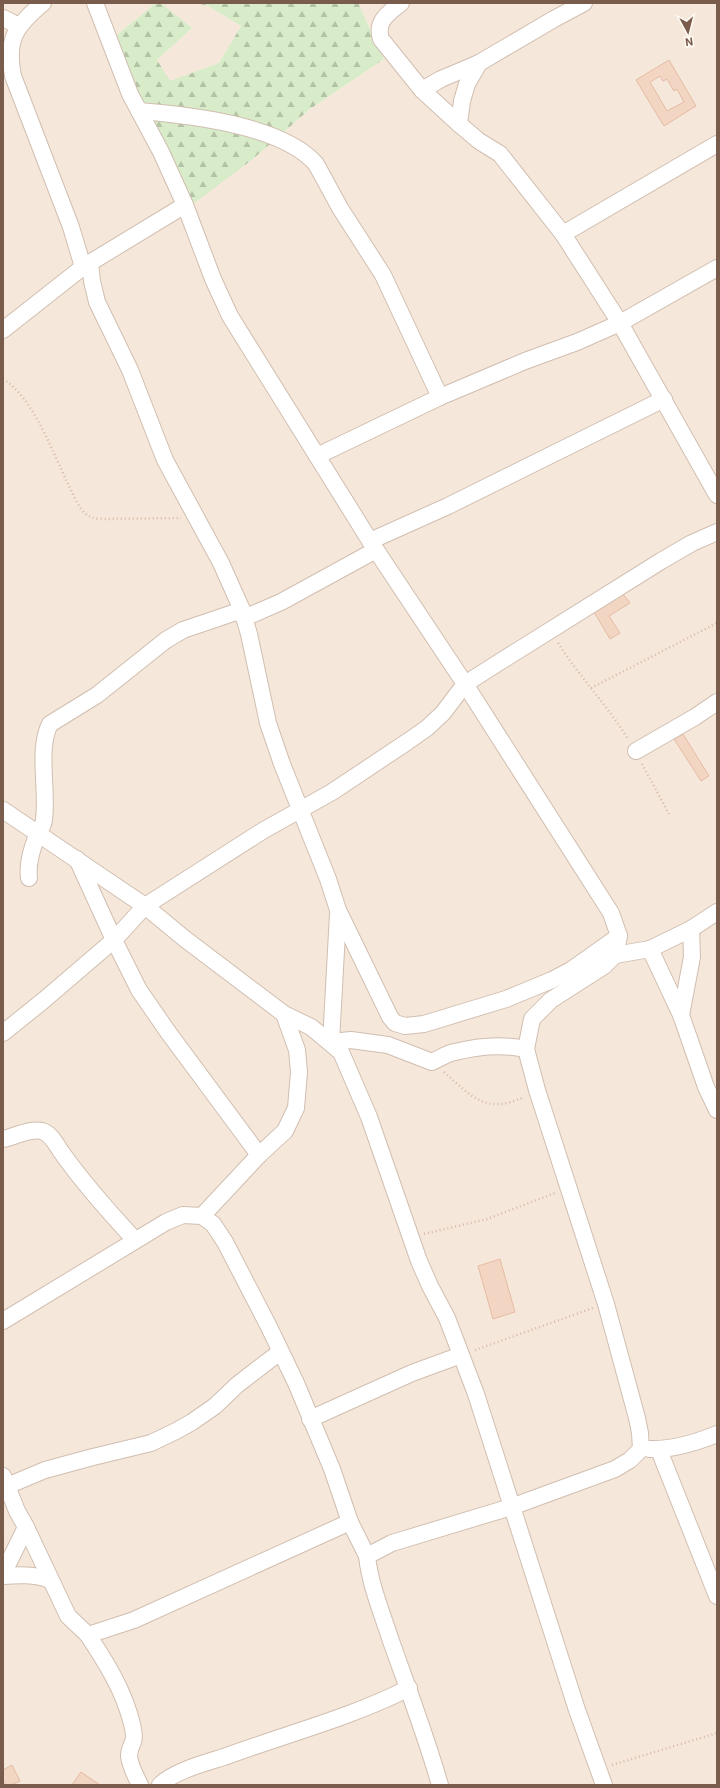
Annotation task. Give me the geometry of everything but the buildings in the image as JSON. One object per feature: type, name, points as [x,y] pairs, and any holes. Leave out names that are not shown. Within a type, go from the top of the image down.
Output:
[{"type":"street","points":[[42,3],[19,26],[11,44],[8,77],[71,227],[92,281],[97,302],[130,370],[165,460],[221,563],[243,614],[249,634],[268,723],[282,764],[338,910],[390,1017],[395,1023],[405,1026],[424,1024],[506,999],[552,980],[571,970],[619,936]]},
{"type":"street","points":[[95,3],[130,94],[161,152],[185,205],[213,279],[230,316],[373,546],[465,684],[611,913],[619,936],[615,955],[604,966],[551,1000],[532,1019],[526,1049],[537,1090],[606,1304],[637,1418],[641,1449]]},
{"type":"street","points":[[401,3],[387,14],[380,24],[379,32],[381,39],[422,90],[459,124],[500,154],[527,186],[563,234],[620,323],[717,495]]},
{"type":"street","points":[[422,90],[442,79],[479,63],[581,4]]},
{"type":"street","points":[[3,18],[19,26]]},
{"type":"street","points":[[459,124],[462,101],[467,84],[479,63]]},
{"type":"street","points":[[139,111],[210,119],[237,126],[284,141],[310,157],[316,164],[340,208],[383,275],[440,397]]},
{"type":"street","points":[[563,234],[717,144]]},
{"type":"street","points":[[3,330],[86,265],[185,205]]},
{"type":"street","points":[[317,456],[440,397],[620,323],[717,268]]},
{"type":"street","points":[[29,878],[29,858],[44,821],[44,746],[46,732],[50,724],[97,695],[166,640],[183,630],[281,602],[373,546],[467,497],[664,400]]},
{"type":"street","points":[[3,1032],[44,1000],[114,940],[145,906],[264,830],[332,792],[427,728],[443,713],[465,684],[661,560],[692,543],[717,532]]},
{"type":"street","points":[[636,750],[695,717],[717,702]]},
{"type":"street","points":[[3,810],[145,906],[185,939],[284,1014],[311,1027],[331,1042],[341,1052],[369,1117],[430,1286],[446,1318],[476,1394],[511,1507],[604,1785]]},
{"type":"street","points":[[77,859],[114,940],[139,990],[168,1032],[259,1155]]},
{"type":"street","points":[[331,1042],[338,910]]},
{"type":"street","points":[[615,955],[650,949],[691,929],[717,912]]},
{"type":"street","points":[[681,1015],[692,957],[691,929]]},
{"type":"street","points":[[650,949],[681,1015],[706,1087],[717,1110]]},
{"type":"street","points":[[202,1216],[259,1155],[285,1131],[296,1108],[299,1072],[297,1050],[284,1014]]},
{"type":"street","points":[[331,1042],[351,1040],[388,1045],[432,1062],[454,1052],[489,1047],[508,1045],[526,1049]]},
{"type":"street","points":[[3,1139],[32,1131],[41,1131],[51,1135],[75,1171],[105,1208],[135,1240]]},
{"type":"street","points":[[3,1321],[166,1222],[183,1215],[202,1216],[213,1224],[225,1242],[269,1327],[296,1383],[332,1469],[350,1522],[367,1556],[370,1575],[377,1599],[420,1718],[440,1785]]},
{"type":"street","points":[[140,1785],[129,1757],[130,1747],[134,1741],[132,1725],[125,1699],[111,1670],[88,1635],[68,1616],[17,1511],[5,1481],[93,1457],[152,1443],[192,1422],[215,1406],[237,1385],[280,1352]]},
{"type":"street","points":[[310,1419],[412,1373],[461,1355]]},
{"type":"street","points":[[367,1556],[392,1543],[511,1507],[615,1469],[630,1460],[641,1449],[659,1450],[689,1444],[717,1434]]},
{"type":"street","points":[[659,1450],[717,1596]]},
{"type":"street","points":[[88,1635],[134,1620],[350,1522]]},
{"type":"street","points":[[26,1528],[3,1575],[28,1575],[44,1577],[50,1580]]},
{"type":"street","points":[[160,1785],[164,1781],[190,1769],[274,1738],[365,1709],[409,1688]]},
{"type":"path","points":[[3,379],[11,384],[32,412],[84,513],[92,518],[112,520],[197,517]]},
{"type":"path","points":[[591,688],[717,623]]},
{"type":"path","points":[[551,630],[575,668],[621,726],[636,750],[669,814]]},
{"type":"path","points":[[432,1062],[464,1091],[482,1101],[496,1105],[515,1102],[537,1090]]},
{"type":"path","points":[[412,1237],[487,1219],[568,1188]]},
{"type":"path","points":[[461,1355],[606,1304]]},
{"type":"path","points":[[598,1768],[638,1758],[717,1733]]},
{"type":"shaded area","points":[[3,3],[156,3],[106,44],[253,159],[310,109],[384,59],[358,3],[717,3],[717,1785],[3,1785]]},
{"type":"shaded area","points":[[161,3],[196,3],[208,6],[241,26],[219,63],[170,82],[157,60],[192,28]]},
{"type":"green space","points":[[156,3],[161,3],[192,28],[157,60],[170,81],[219,63],[241,26],[208,6],[196,3],[358,3],[384,59],[310,109],[253,159],[193,204],[106,44]]}]
